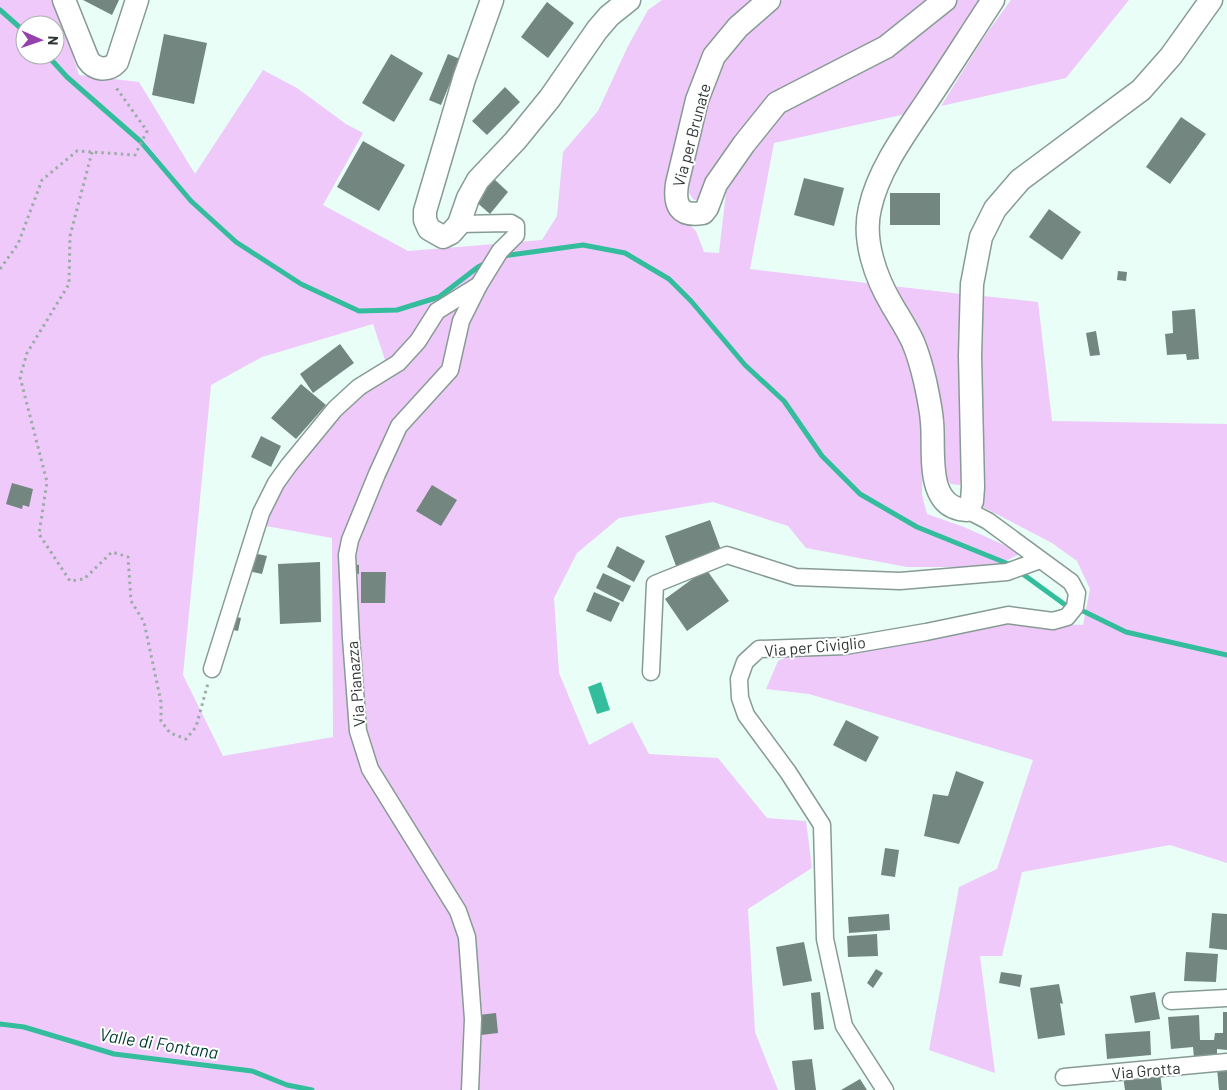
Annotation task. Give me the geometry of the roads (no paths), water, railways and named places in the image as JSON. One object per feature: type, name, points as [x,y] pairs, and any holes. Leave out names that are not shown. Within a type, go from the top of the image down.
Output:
[{"type":"street","points":[[64,0],[88,60],[92,66],[106,68],[117,62],[137,0]]},
{"type":"street","points":[[492,0],[464,79],[425,211],[425,220],[429,229],[443,237],[451,233],[459,224],[468,198],[478,180],[515,141],[550,98],[596,30],[609,16],[629,0]]},
{"type":"street","name":"Via per Brunate","points":[[769,0],[738,27],[714,56],[697,100],[677,184],[675,197],[678,205],[685,212],[703,213],[707,208],[716,184],[744,144],[777,103],[886,47],[944,0]]},
{"type":"street","points":[[993,0],[898,145],[876,188],[869,208],[867,227],[869,244],[881,285],[913,342],[923,372],[932,423],[935,481],[940,494],[947,504],[956,510],[967,510],[972,501],[970,356],[972,284],[981,237],[995,209],[1020,180],[1141,90],[1171,56],[1211,0]]},
{"type":"street","name":"Via Pianazza","points":[[459,224],[511,223],[516,226],[516,236],[500,251],[479,285],[461,321],[450,370],[399,426],[350,540],[347,555],[358,730],[363,750],[370,769],[458,911],[467,937],[474,1019],[470,1090]]},
{"type":"street","name":"Via Pianazza","points":[[212,669],[261,513],[276,483],[335,409],[359,387],[398,363],[418,341],[437,311],[479,285]]},
{"type":"street","name":"Via per Civiglio","points":[[885,1090],[844,1026],[825,939],[822,825],[788,772],[746,714],[740,698],[740,679],[745,662],[759,649],[845,646],[1008,615],[1052,621],[1067,617],[1075,607],[1077,594],[1071,582],[988,521],[967,510]]},
{"type":"street","points":[[651,672],[655,584],[727,556],[796,577],[900,581],[1007,572],[1040,560]]},
{"type":"street","points":[[1172,1001],[1227,998]]},
{"type":"street","name":"Via Grotta","points":[[1064,1078],[1227,1062]]},
{"type":"waterway","points":[[0,10],[15,23]]},
{"type":"waterway","points":[[56,65],[67,77],[140,141],[191,201],[236,242],[301,284],[359,311],[397,310],[439,297],[478,267],[488,262]]},
{"type":"waterway","points":[[503,256],[583,245],[625,253],[669,279],[691,301],[745,365],[784,401],[822,456],[860,494],[917,527],[1011,565]]},
{"type":"waterway","points":[[1020,572],[1064,604]]},
{"type":"waterway","points":[[1083,611],[1126,632],[1227,655]]},
{"type":"waterway","name":"Valle di Fontana","points":[[0,1024],[24,1027],[114,1054],[252,1071],[287,1085],[312,1090]]}]
